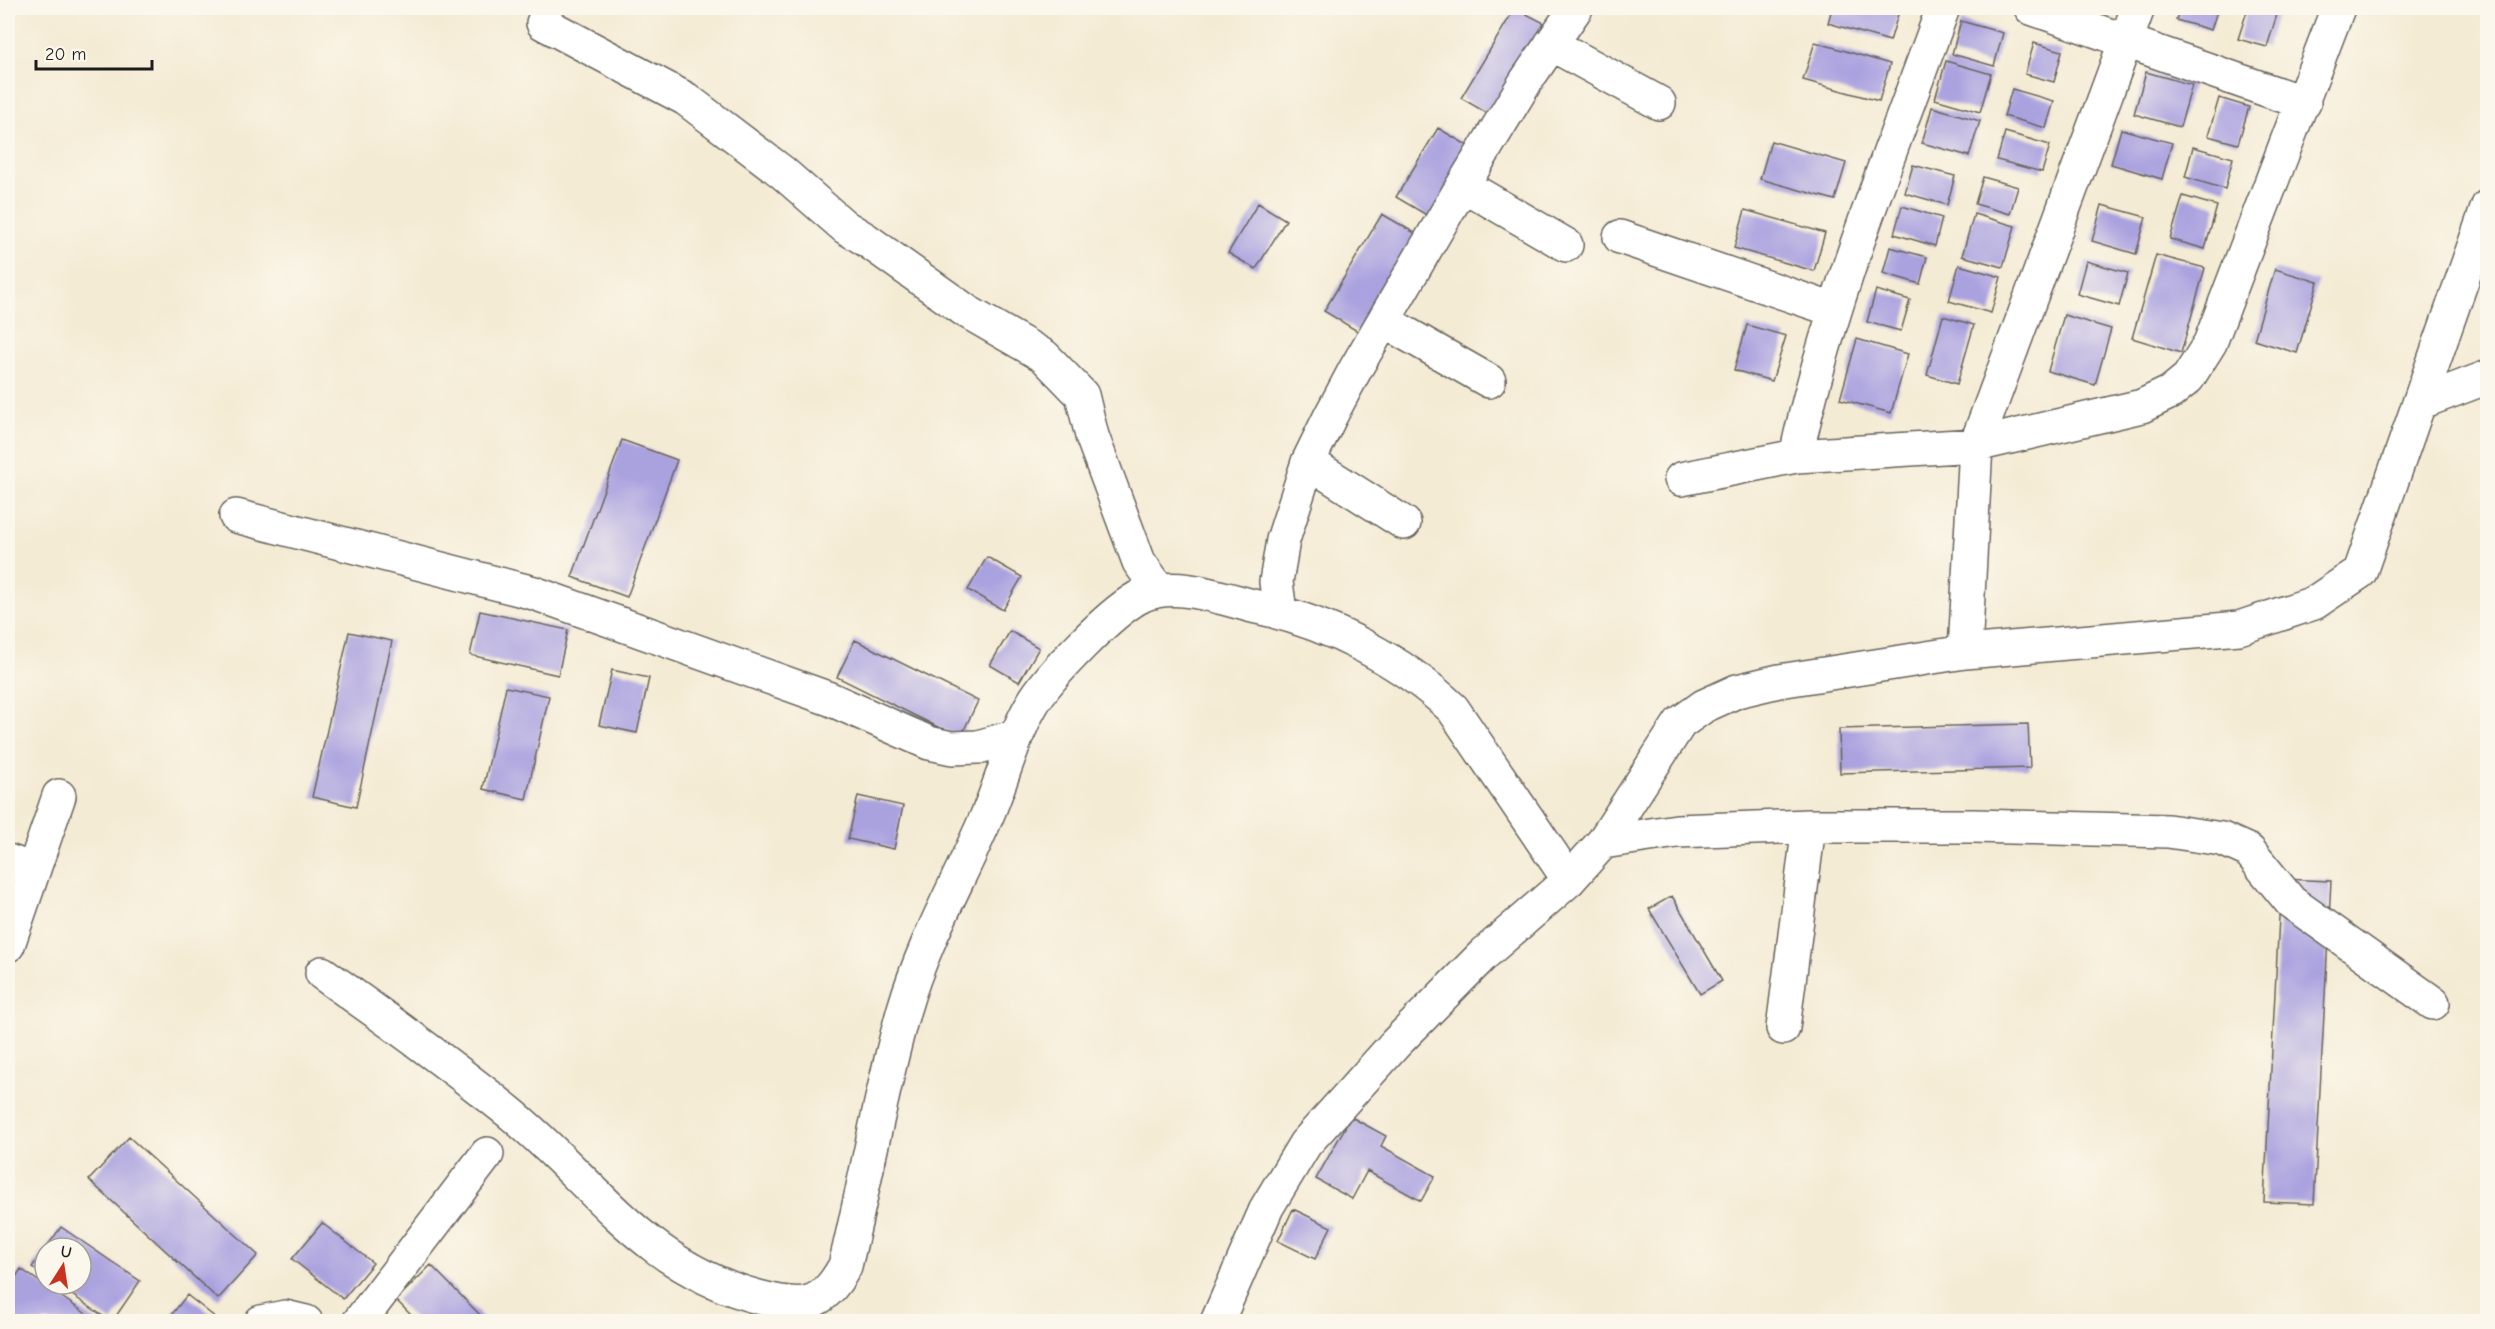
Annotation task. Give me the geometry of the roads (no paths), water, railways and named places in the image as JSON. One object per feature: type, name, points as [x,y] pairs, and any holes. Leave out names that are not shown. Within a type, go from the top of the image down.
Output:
[{"type":"street","points":[[1280,612],[1276,582],[1283,540],[1308,462],[1356,368],[1463,185],[1576,8]]},
{"type":"street","points":[[1796,456],[1806,410],[1834,310],[1943,8]]},
{"type":"street","points":[[2031,8],[2304,104]]},
{"type":"street","points":[[1965,652],[1976,445],[2138,8]]},
{"type":"street","points":[[1681,479],[1796,456],[1976,445],[2142,406],[2171,392],[2188,378],[2210,343],[2304,104],[2338,8]]},
{"type":"street","points":[[543,23],[686,99],[782,172],[845,227],[865,238],[966,311],[1044,356],[1082,395],[1092,435],[1139,562],[1155,584],[1153,592]]},
{"type":"street","points":[[1551,44],[1659,103]]},
{"type":"street","points":[[1463,185],[1566,245]]},
{"type":"street","points":[[1216,1322],[1267,1207],[1305,1144],[1396,1043],[1484,954],[1569,880],[1603,842],[1680,723],[1704,706],[1737,691],[1779,681],[1965,652],[2239,628],[2314,603],[2360,572],[2487,206]]},
{"type":"street","points":[[1620,237],[1834,310]]},
{"type":"street","points":[[1384,321],[1489,381]]},
{"type":"street","points":[[2419,403],[2487,376]]},
{"type":"street","points":[[1308,462],[1404,523]]},
{"type":"street","points":[[236,516],[534,593],[830,699],[929,743],[952,748],[978,747],[1017,736]]},
{"type":"street","points":[[322,973],[511,1113],[633,1231],[679,1264],[735,1291],[774,1301],[810,1302],[829,1293],[845,1266],[905,1007],[924,953],[1004,776],[1017,736],[1031,705],[1049,681],[1127,604],[1153,592],[1188,591],[1280,612],[1358,644],[1395,663],[1433,690],[1453,709],[1569,880]]},
{"type":"street","points":[[8,945],[20,866],[59,796]]},
{"type":"street","points":[[1603,842],[1677,831],[1809,826],[1974,826],[2168,831],[2222,839],[2249,851],[2291,902],[2433,1003]]},
{"type":"street","points":[[1783,1029],[1809,826]]},
{"type":"street","points":[[359,1322],[487,1154]]},
{"type":"street","points":[[261,1322],[285,1317],[306,1322]]}]
